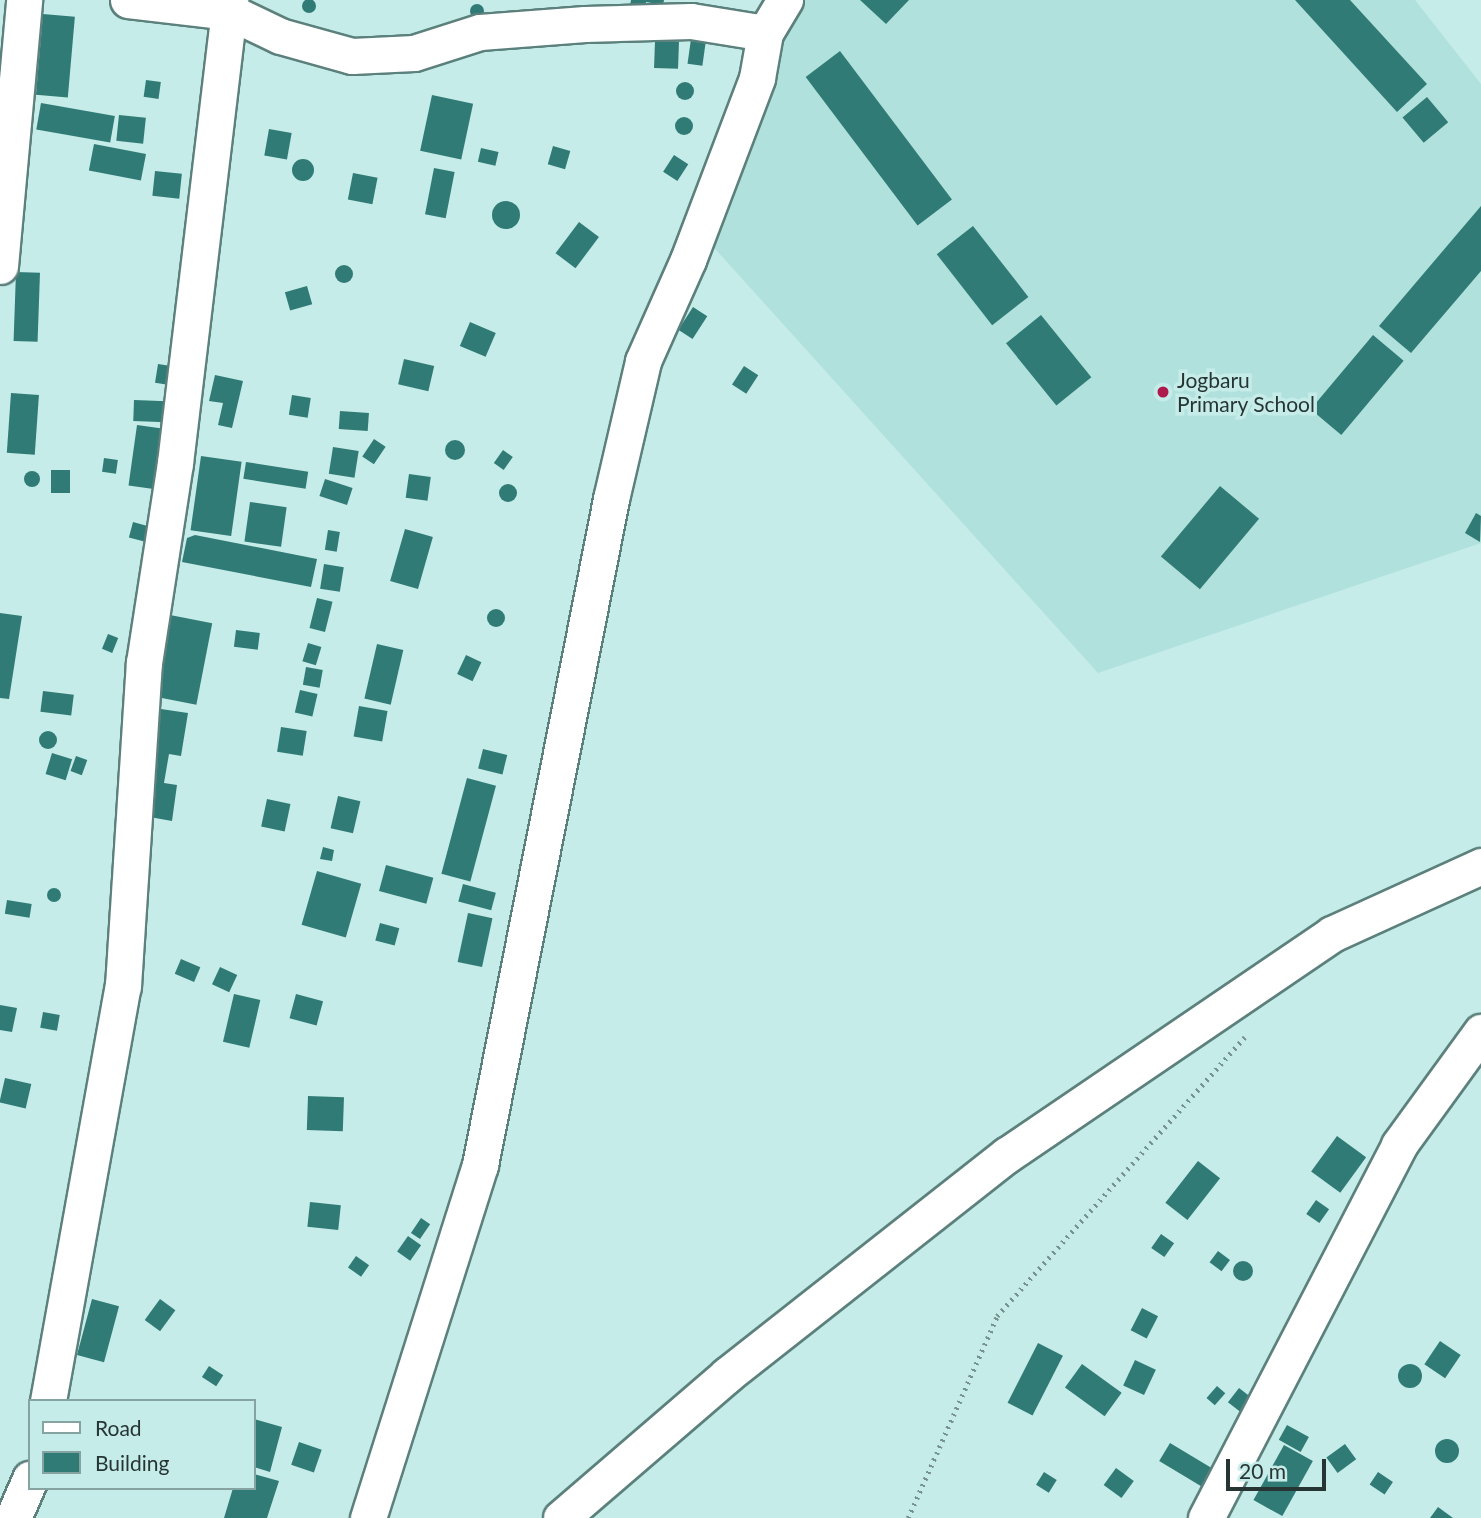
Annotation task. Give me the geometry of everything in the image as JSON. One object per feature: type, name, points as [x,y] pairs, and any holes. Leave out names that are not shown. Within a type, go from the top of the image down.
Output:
[{"type":"street","points":[[0,266],[24,0]]},
{"type":"street","points":[[128,0],[230,6],[280,36],[352,56],[414,52],[480,32],[585,24],[691,21],[765,33]]},
{"type":"street","points":[[368,1518],[480,1165],[611,499],[643,361],[688,260],[757,78],[765,33],[785,0]]},
{"type":"street","points":[[48,1399],[123,986],[144,663],[175,463],[230,6]]},
{"type":"street","points":[[561,1518],[727,1375],[1007,1155],[1332,934],[1481,866]]},
{"type":"street","points":[[1206,1518],[1399,1146],[1481,1032]]},
{"type":"street","points":[[13,1518],[28,1484]]},
{"type":"path","points":[[908,1518],[997,1317],[1252,1028]]},
{"type":"shaded area","name":"Jogbaru Primary School","points":[[786,0],[1415,0],[1481,84],[1481,543],[1098,673],[708,241]]},
{"type":"building","points":[[306,-1],[312,-1],[316,6],[312,13],[306,13],[302,9],[302,3]]},
{"type":"building","points":[[631,0],[664,0],[663,5],[646,2],[644,14],[629,11]]},
{"type":"building","points":[[860,0],[909,0],[886,24]]},
{"type":"building","points":[[1295,0],[1350,0],[1427,84],[1397,112]]},
{"type":"building","points":[[474,4],[480,4],[484,11],[480,18],[474,18],[470,14],[470,8]]},
{"type":"building","points":[[43,14],[75,17],[68,97],[36,95]]},
{"type":"building","points":[[691,39],[706,41],[702,66],[688,64]]},
{"type":"building","points":[[655,41],[679,42],[678,69],[654,68]]},
{"type":"building","points":[[840,51],[952,200],[918,225],[806,77]]},
{"type":"building","points":[[146,80],[161,82],[158,99],[144,97]]},
{"type":"building","points":[[685,82],[691,85],[694,91],[691,97],[685,100],[679,97],[676,91],[679,85]]},
{"type":"building","points":[[432,95],[473,104],[461,159],[420,151]]},
{"type":"building","points":[[1427,97],[1448,122],[1424,143],[1402,118]]},
{"type":"building","points":[[41,103],[115,116],[110,143],[36,130]]},
{"type":"building","points":[[119,115],[146,118],[143,144],[116,141]]},
{"type":"building","points":[[684,117],[690,120],[693,126],[690,132],[684,135],[678,132],[675,126],[678,120]]},
{"type":"building","points":[[269,129],[292,133],[287,160],[264,156]]},
{"type":"building","points":[[94,144],[146,154],[141,181],[89,171]]},
{"type":"building","points":[[553,146],[570,151],[565,169],[548,164]]},
{"type":"building","points":[[481,148],[499,152],[495,166],[478,162]]},
{"type":"building","points":[[674,155],[688,164],[677,181],[663,172]]},
{"type":"building","points":[[303,159],[311,162],[314,170],[311,178],[303,181],[295,178],[292,170],[295,162]]},
{"type":"building","points":[[434,168],[455,172],[446,218],[425,214]]},
{"type":"building","points":[[155,171],[182,174],[179,199],[152,196]]},
{"type":"building","points":[[353,173],[378,178],[372,204],[348,200]]},
{"type":"building","points":[[506,201],[516,205],[520,215],[516,225],[506,229],[496,225],[492,215],[496,205]]},
{"type":"building","points":[[1481,206],[1481,271],[1411,353],[1379,326]]},
{"type":"building","points":[[579,222],[599,237],[575,268],[556,253]]},
{"type":"building","points":[[973,226],[1028,297],[992,325],[937,254]]},
{"type":"building","points":[[344,265],[350,268],[353,274],[350,280],[344,283],[338,280],[335,274],[338,268]]},
{"type":"building","points":[[16,272],[40,273],[38,342],[14,341]]},
{"type":"building","points":[[307,286],[312,304],[290,311],[285,292]]},
{"type":"building","points":[[693,307],[707,316],[693,339],[678,330]]},
{"type":"building","points":[[1041,315],[1091,377],[1056,405],[1006,343]]},
{"type":"building","points":[[470,322],[496,333],[486,357],[460,346]]},
{"type":"building","points":[[1373,335],[1404,361],[1341,435],[1311,409]]},
{"type":"building","points":[[404,359],[434,366],[428,391],[398,384]]},
{"type":"building","points":[[158,364],[176,367],[173,386],[155,383]]},
{"type":"building","points":[[744,366],[758,375],[746,394],[732,384]]},
{"type":"building","points":[[215,375],[243,381],[232,428],[218,425],[223,403],[209,401]]},
{"type":"building","points":[[11,393],[39,395],[35,455],[7,453]]},
{"type":"building","points":[[292,395],[311,398],[308,418],[289,415]]},
{"type":"building","points":[[134,400],[167,401],[166,422],[133,421]]},
{"type":"building","points":[[340,411],[369,413],[368,431],[339,429]]},
{"type":"building","points":[[137,425],[166,429],[157,489],[129,485]]},
{"type":"building","points":[[374,439],[386,447],[374,464],[362,456]]},
{"type":"building","points":[[451,440],[459,440],[465,450],[459,460],[451,460],[445,454],[445,446]]},
{"type":"building","points":[[333,447],[359,451],[354,478],[329,474]]},
{"type":"building","points":[[503,450],[513,457],[504,470],[494,463]]},
{"type":"building","points":[[201,456],[242,462],[231,536],[191,530]]},
{"type":"building","points":[[104,458],[118,460],[116,474],[102,472]]},
{"type":"building","points":[[246,462],[308,472],[306,489],[243,479]]},
{"type":"building","points":[[51,470],[70,470],[70,493],[51,493]]},
{"type":"building","points":[[32,471],[40,479],[32,487],[24,479]]},
{"type":"building","points":[[409,474],[431,477],[427,501],[406,498]]},
{"type":"building","points":[[325,479],[353,488],[347,505],[319,496]]},
{"type":"building","points":[[508,484],[514,487],[517,493],[514,499],[508,502],[502,499],[499,493],[502,487]]},
{"type":"building","points":[[1220,486],[1259,519],[1200,589],[1161,556]]},
{"type":"building","points":[[250,502],[287,507],[281,547],[244,542]]},
{"type":"building","points":[[1476,513],[1481,516],[1480,542],[1465,533]]},
{"type":"building","points":[[133,522],[148,526],[144,542],[129,537]]},
{"type":"building","points":[[405,529],[433,537],[418,589],[390,581]]},
{"type":"building","points":[[328,530],[340,532],[337,552],[325,550]]},
{"type":"building","points":[[195,535],[317,559],[311,587],[182,562],[187,538]]},
{"type":"building","points":[[324,564],[344,567],[340,592],[320,589]]},
{"type":"building","points":[[317,598],[333,602],[325,632],[310,628]]},
{"type":"building","points":[[496,609],[502,612],[505,618],[502,624],[496,627],[490,624],[487,618],[490,612]]},
{"type":"building","points":[[0,613],[22,616],[9,699],[0,698]]},
{"type":"building","points":[[170,615],[212,623],[196,705],[154,696]]},
{"type":"building","points":[[236,630],[260,633],[258,650],[234,647]]},
{"type":"building","points":[[108,634],[118,638],[112,653],[102,649]]},
{"type":"building","points":[[308,643],[321,647],[316,665],[302,661]]},
{"type":"building","points":[[377,644],[403,650],[391,705],[364,699]]},
{"type":"building","points":[[466,655],[481,662],[473,681],[457,674]]},
{"type":"building","points":[[306,667],[323,670],[320,688],[303,685]]},
{"type":"building","points":[[300,690],[318,694],[312,716],[295,712]]},
{"type":"building","points":[[43,691],[74,695],[71,716],[40,712]]},
{"type":"building","points":[[359,706],[388,711],[382,742],[354,737]]},
{"type":"building","points":[[161,709],[188,713],[181,756],[169,754],[164,783],[177,785],[172,821],[144,816]]},
{"type":"building","points":[[281,727],[307,731],[303,756],[277,752]]},
{"type":"building","points":[[48,731],[54,734],[57,740],[54,746],[48,749],[42,746],[39,740],[42,734]]},
{"type":"building","points":[[483,749],[507,755],[502,774],[478,768]]},
{"type":"building","points":[[52,753],[72,759],[66,780],[46,774]]},
{"type":"building","points":[[76,756],[87,760],[82,775],[71,771]]},
{"type":"building","points":[[467,778],[496,786],[470,881],[441,874]]},
{"type":"building","points":[[338,796],[360,801],[353,833],[331,828]]},
{"type":"building","points":[[267,799],[290,804],[285,831],[261,826]]},
{"type":"building","points":[[323,847],[334,850],[332,861],[320,859]]},
{"type":"building","points":[[386,865],[433,878],[426,904],[379,891]]},
{"type":"building","points":[[317,871],[361,884],[346,938],[302,925]]},
{"type":"building","points":[[463,884],[496,893],[491,910],[458,901]]},
{"type":"building","points":[[54,888],[59,890],[59,900],[54,902],[49,900],[47,895],[49,890]]},
{"type":"building","points":[[7,900],[32,904],[30,918],[5,914]]},
{"type":"building","points":[[468,913],[492,918],[482,967],[458,962]]},
{"type":"building","points":[[380,923],[399,928],[395,946],[375,940]]},
{"type":"building","points":[[181,959],[200,967],[194,982],[175,974]]},
{"type":"building","points":[[220,967],[237,975],[229,992],[212,984]]},
{"type":"building","points":[[234,994],[260,1000],[249,1048],[223,1042]]},
{"type":"building","points":[[296,994],[323,1001],[317,1025],[290,1018]]},
{"type":"building","points":[[0,1005],[17,1008],[12,1032],[0,1030]]},
{"type":"building","points":[[43,1012],[60,1015],[57,1031],[40,1028]]},
{"type":"building","points":[[5,1078],[31,1084],[26,1108],[0,1103]]},
{"type":"building","points":[[308,1096],[344,1097],[343,1131],[307,1130]]},
{"type":"building","points":[[1337,1136],[1366,1157],[1340,1193],[1311,1172]]},
{"type":"building","points":[[1198,1161],[1220,1178],[1187,1220],[1165,1203]]},
{"type":"building","points":[[1316,1200],[1329,1209],[1319,1223],[1306,1214]]},
{"type":"building","points":[[310,1202],[341,1205],[338,1230],[307,1227]]},
{"type":"building","points":[[421,1218],[430,1224],[420,1239],[411,1233]]},
{"type":"building","points":[[1161,1234],[1174,1243],[1164,1257],[1151,1248]]},
{"type":"building","points":[[408,1236],[421,1245],[410,1261],[397,1252]]},
{"type":"building","points":[[1218,1251],[1230,1260],[1222,1271],[1210,1262]]},
{"type":"building","points":[[356,1256],[369,1265],[361,1277],[348,1267]]},
{"type":"building","points":[[1239,1261],[1247,1261],[1253,1271],[1247,1281],[1239,1281],[1233,1275],[1233,1267]]},
{"type":"building","points":[[92,1299],[119,1306],[104,1362],[77,1355]]},
{"type":"building","points":[[160,1299],[175,1310],[160,1331],[145,1320]]},
{"type":"building","points":[[1142,1308],[1158,1316],[1147,1338],[1131,1330]]},
{"type":"building","points":[[1440,1341],[1461,1355],[1445,1378],[1424,1364]]},
{"type":"building","points":[[1038,1343],[1063,1356],[1033,1415],[1008,1403]]},
{"type":"building","points":[[1135,1360],[1156,1370],[1144,1395],[1123,1385]]},
{"type":"building","points":[[1082,1364],[1122,1393],[1105,1416],[1065,1387]]},
{"type":"building","points":[[1410,1364],[1418,1368],[1422,1376],[1418,1384],[1410,1388],[1402,1384],[1398,1376],[1402,1368]]},
{"type":"building","points":[[209,1366],[223,1375],[216,1386],[202,1377]]},
{"type":"building","points":[[1217,1386],[1225,1393],[1215,1405],[1207,1398]]},
{"type":"building","points":[[1239,1388],[1252,1398],[1241,1412],[1228,1402]]},
{"type":"building","points":[[256,1420],[282,1427],[270,1472],[256,1468]]},
{"type":"building","points":[[1287,1425],[1309,1437],[1301,1452],[1279,1440]]},
{"type":"building","points":[[1447,1439],[1455,1443],[1459,1451],[1455,1459],[1447,1463],[1439,1459],[1435,1451],[1439,1443]]},
{"type":"building","points":[[299,1442],[322,1450],[314,1473],[291,1465]]},
{"type":"building","points":[[1170,1443],[1213,1469],[1202,1487],[1159,1461]]},
{"type":"building","points":[[1345,1444],[1356,1459],[1338,1473],[1326,1458]]},
{"type":"building","points":[[1284,1445],[1313,1461],[1282,1516],[1253,1500]]},
{"type":"building","points":[[1116,1468],[1134,1481],[1121,1498],[1104,1485]]},
{"type":"building","points":[[1044,1472],[1057,1480],[1049,1493],[1036,1485]]},
{"type":"building","points":[[1378,1472],[1393,1482],[1385,1495],[1370,1484]]},
{"type":"building","points":[[256,1475],[279,1481],[267,1518],[224,1518],[232,1490],[256,1490]]},
{"type":"building","points":[[1438,1507],[1453,1518],[1430,1518]]},
{"type":"place","name":"Jogbaru Primary School","points":[[1163,392]]}]
